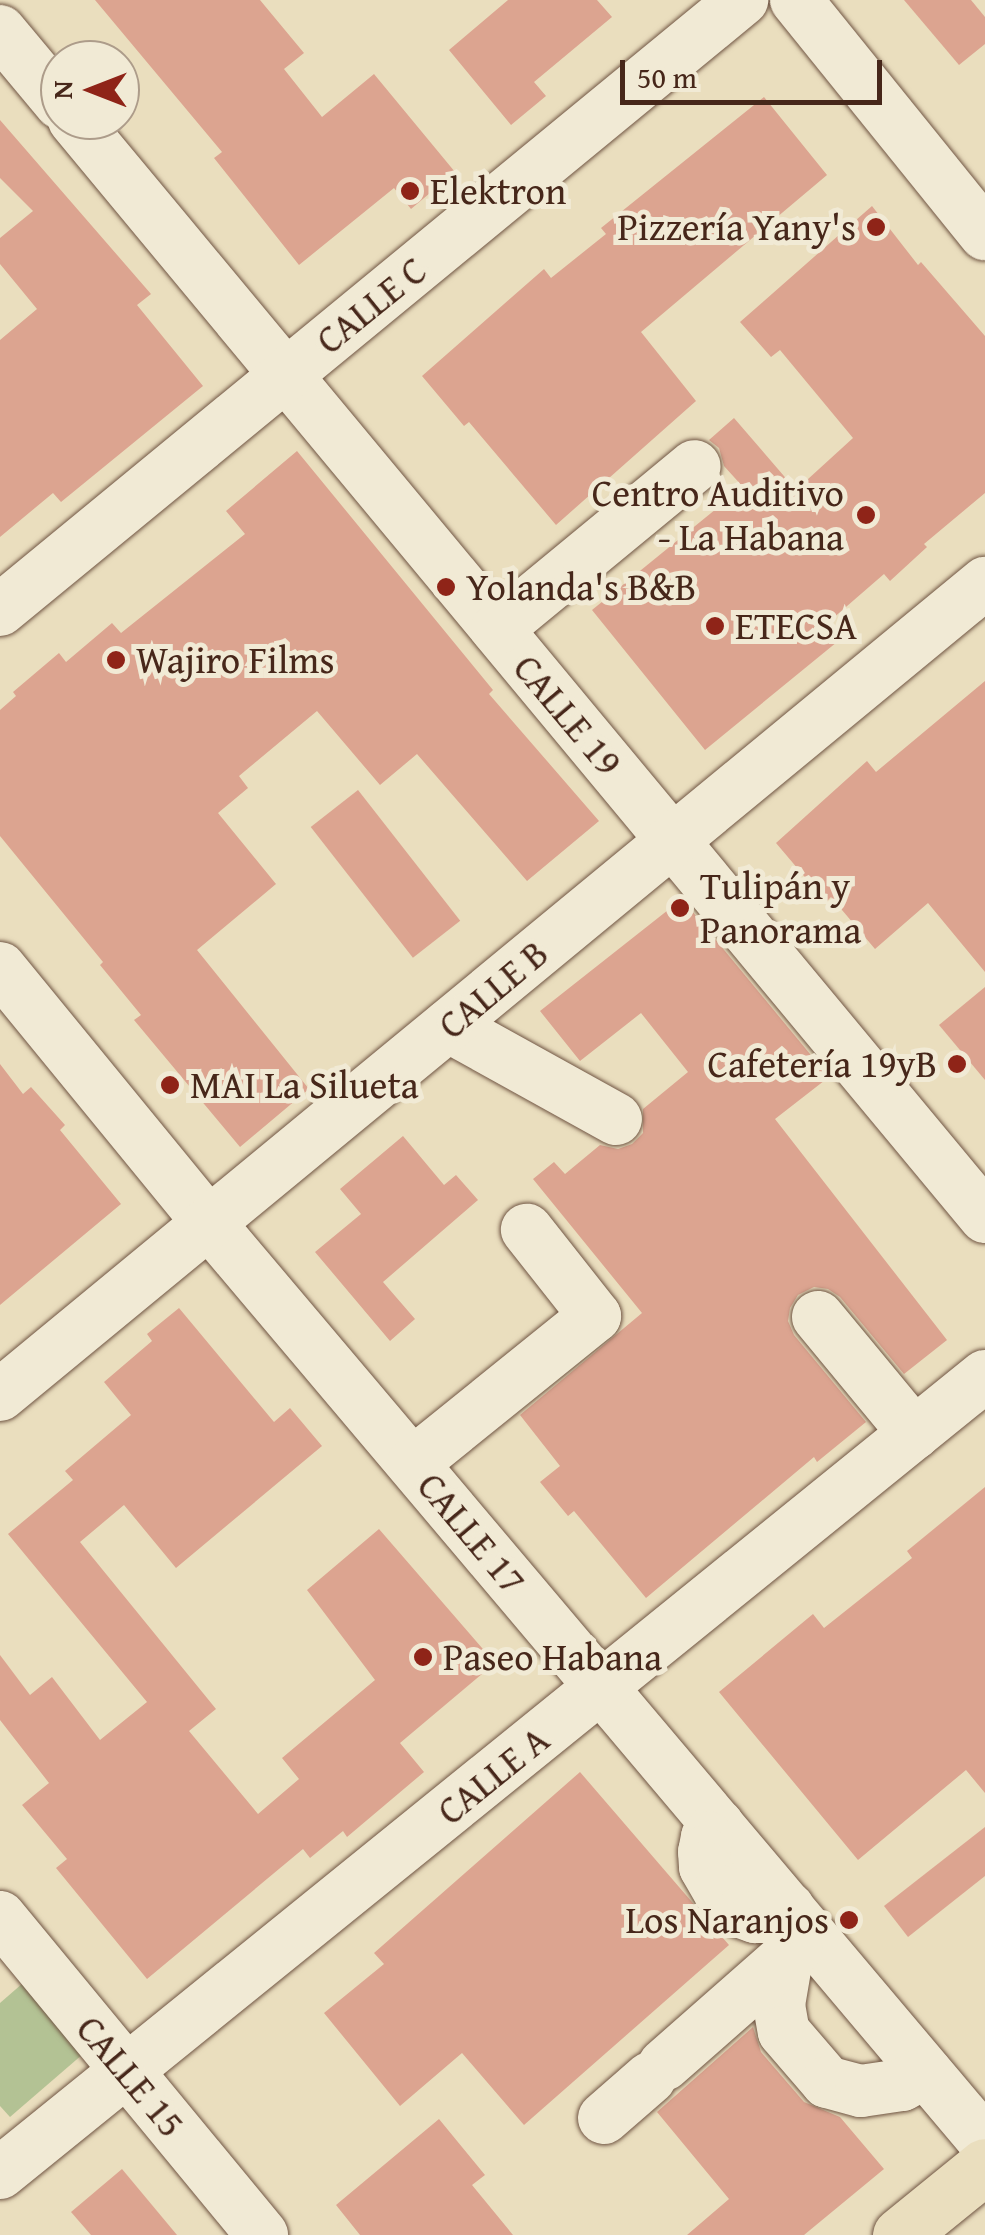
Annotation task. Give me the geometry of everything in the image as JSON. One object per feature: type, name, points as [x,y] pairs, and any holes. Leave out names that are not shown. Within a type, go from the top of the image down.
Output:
[{"type":"main road","points":[[900,2235],[963,2197],[985,2166]]},
{"type":"street","name":"CALLE C","points":[[0,610],[742,0]]},
{"type":"street","points":[[796,0],[985,234]]},
{"type":"street","points":[[0,31],[40,79]]},
{"type":"street","name":"CALLE 19","points":[[91,140],[985,1217]]},
{"type":"street","points":[[498,629],[694,466]]},
{"type":"street","name":"CALLE B","points":[[0,1395],[985,583]]},
{"type":"street","name":"CALLE 17","points":[[0,968],[209,1223],[718,1824],[796,1934],[926,2072],[985,2142]]},
{"type":"street","points":[[448,1026],[616,1119]]},
{"type":"street","points":[[413,1463],[596,1316],[527,1230]]},
{"type":"street","points":[[818,1317],[914,1433]]},
{"type":"street","name":"CALLE A","points":[[0,2173],[985,1376]]},
{"type":"street","name":"CALLE 15","points":[[0,1917],[262,2235]]},
{"type":"street","points":[[604,2118],[658,2071],[796,1934]]},
{"type":"street","points":[[796,1934],[779,2005],[784,2032],[827,2082],[861,2091],[902,2085],[926,2072]]},
{"type":"green space","points":[[23,1983],[83,2054],[10,2117],[0,2106],[0,2003]]},
{"type":"building","points":[[95,0],[260,0],[304,53],[284,69],[322,117],[374,74],[455,172],[411,209],[394,188],[299,265],[214,158],[222,152],[140,54],[140,40],[128,40]]},
{"type":"building","points":[[508,0],[597,0],[612,17],[534,82],[546,96],[511,125],[449,50]]},
{"type":"building","points":[[904,0],[971,0],[985,17],[985,44],[959,65]]},
{"type":"building","points":[[764,97],[827,175],[641,332],[696,401],[556,525],[469,422],[464,426],[422,376],[544,269],[551,278],[606,234],[601,228]]},
{"type":"building","points":[[0,120],[151,294],[137,305],[203,386],[61,502],[53,493],[0,537],[0,340],[37,309],[0,264],[0,238],[33,211],[0,178]]},
{"type":"building","points":[[872,206],[918,265],[921,262],[985,336],[985,493],[924,544],[927,547],[890,581],[884,574],[824,626],[837,642],[705,750],[592,610],[743,487],[724,466],[719,448],[709,440],[734,418],[796,490],[853,438],[780,350],[771,357],[740,322]]},
{"type":"building","points":[[297,451],[493,690],[489,694],[599,821],[527,881],[417,754],[380,785],[317,711],[239,776],[248,788],[218,813],[276,884],[197,950],[309,1089],[240,1147],[134,1020],[141,1015],[100,965],[103,962],[0,836],[0,710],[16,696],[13,692],[59,653],[66,662],[112,623],[121,633],[245,534],[226,511]]},
{"type":"building","points":[[985,681],[985,972],[928,903],[875,949],[831,897],[826,902],[776,843],[867,761],[876,772]]},
{"type":"building","points":[[358,790],[460,921],[413,958],[311,827]]},
{"type":"building","points":[[682,899],[829,1077],[775,1119],[947,1340],[904,1374],[840,1297],[828,1289],[814,1287],[798,1295],[788,1321],[794,1335],[866,1422],[817,1462],[814,1457],[646,1598],[574,1511],[568,1516],[540,1482],[560,1466],[520,1415],[642,1313],[533,1179],[554,1162],[565,1174],[600,1145],[618,1149],[632,1144],[643,1133],[643,1109],[688,1072],[641,1013],[580,1061],[540,1011]]},
{"type":"building","points":[[985,987],[985,1080],[939,1025]]},
{"type":"building","points":[[0,1064],[23,1094],[31,1087],[65,1125],[60,1130],[121,1204],[0,1305]]},
{"type":"building","points":[[403,1136],[444,1185],[456,1175],[478,1200],[383,1282],[415,1319],[390,1341],[315,1252],[361,1214],[340,1189]]},
{"type":"building","points":[[179,1308],[274,1422],[290,1408],[322,1446],[176,1568],[124,1505],[80,1542],[216,1709],[189,1731],[258,1814],[299,1779],[282,1758],[375,1680],[307,1590],[379,1529],[495,1663],[400,1743],[424,1772],[347,1837],[343,1831],[310,1858],[303,1849],[147,1979],[56,1868],[67,1859],[22,1805],[49,1783],[0,1720],[0,1655],[30,1695],[52,1677],[100,1740],[147,1702],[8,1534],[73,1480],[65,1471],[131,1415],[104,1382],[152,1341],[147,1334]]},
{"type":"building","points":[[985,1487],[985,1793],[966,1770],[858,1860],[719,1692],[813,1614],[824,1628],[912,1558],[907,1551]]},
{"type":"building","points":[[580,1772],[729,1945],[524,2125],[462,2053],[400,2106],[324,2013],[384,1964],[374,1953]]},
{"type":"building","points":[[985,1827],[985,1876],[908,1937],[884,1906]]},
{"type":"building","points":[[753,2027],[761,2052],[804,2102],[840,2117],[884,2169],[804,2235],[687,2235],[729,2199],[657,2112]]},
{"type":"building","points":[[439,2119],[485,2175],[472,2185],[513,2235],[360,2235],[336,2205]]},
{"type":"building","points":[[122,2169],[177,2235],[91,2235],[71,2212]]},
{"type":"place","name":"Elektron","points":[[410,191]]},
{"type":"place","name":"Pizzería Yany's","points":[[876,227]]},
{"type":"place","name":"Centro Auditivo - La Habana","points":[[866,515]]},
{"type":"place","name":"Yolanda's B&B","points":[[446,587]]},
{"type":"place","name":"ETECSA","points":[[715,626]]},
{"type":"place","name":"Wajiro Films","points":[[116,660]]},
{"type":"place","name":"Tulipán y Panorama","points":[[680,908]]},
{"type":"place","name":"Cafetería 19yB","points":[[957,1064]]},
{"type":"place","name":"MAI La Silueta","points":[[170,1085]]},
{"type":"place","name":"Paseo Habana","points":[[423,1657]]},
{"type":"place","name":"Los Naranjos","points":[[849,1920]]}]
